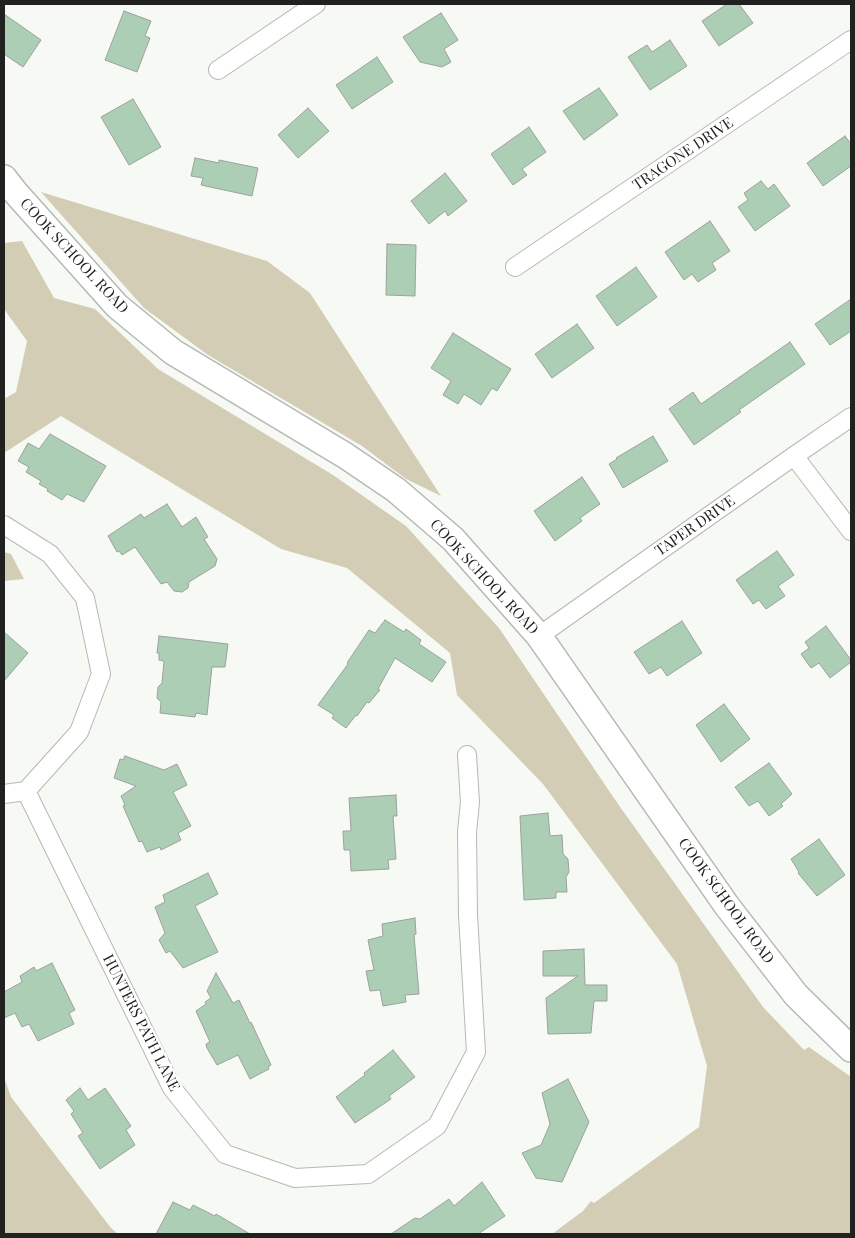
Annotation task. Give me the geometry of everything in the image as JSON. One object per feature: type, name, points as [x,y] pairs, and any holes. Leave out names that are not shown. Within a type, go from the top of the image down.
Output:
[{"type":"street","points":[[218,70],[316,4]]},
{"type":"street","name":"TRAGONE DRIVE","points":[[516,268],[851,40]]},
{"type":"street","name":"COOK SCHOOL ROAD","points":[[4,178],[117,306],[173,352],[346,456],[396,490],[452,539],[539,636],[726,906],[796,995],[851,1049]]},
{"type":"street","name":"TAPER DRIVE","points":[[539,636],[851,417]]},
{"type":"street","points":[[794,456],[851,531]]},
{"type":"street","points":[[4,526],[50,554],[85,598],[101,674],[78,732],[26,791],[4,794]]},
{"type":"street","name":"HUNTERS PATH LANE","points":[[26,791],[172,1088],[225,1154],[295,1178],[368,1174],[437,1126],[476,1052],[468,915],[467,832],[470,802],[467,755]]},
{"type":"shaded area","points":[[41,192],[267,261],[310,293],[441,496],[406,479],[362,446],[208,355],[144,308]]},
{"type":"shaded area","points":[[22,241],[54,298],[95,309],[158,369],[333,475],[406,526],[499,628],[618,804],[763,1007],[804,1050],[809,1047],[851,1077],[851,1234],[552,1234],[583,1211],[591,1201],[594,1203],[699,1127],[707,1066],[677,964],[543,784],[457,695],[450,653],[347,568],[281,549],[61,416],[4,453],[4,399],[16,392],[27,341],[4,309],[4,243]]},
{"type":"shaded area","points":[[4,552],[11,554],[24,579],[4,581]]},
{"type":"shaded area","points":[[4,1077],[11,1097],[111,1228],[118,1234],[4,1234]]},
{"type":"building","points":[[727,4],[739,4],[753,23],[719,46],[702,21]]},
{"type":"building","points":[[124,11],[151,21],[145,36],[150,38],[137,72],[105,60]]},
{"type":"building","points":[[441,13],[458,40],[444,49],[451,62],[442,67],[420,62],[403,37]]},
{"type":"building","points":[[4,14],[41,40],[23,67],[4,54]]},
{"type":"building","points":[[670,40],[687,66],[650,90],[628,57],[647,45],[652,52]]},
{"type":"building","points":[[377,57],[393,82],[352,109],[336,85]]},
{"type":"building","points":[[599,88],[618,115],[584,140],[563,111]]},
{"type":"building","points":[[133,99],[161,147],[129,165],[101,117]]},
{"type":"building","points":[[308,108],[329,131],[298,158],[278,135]]},
{"type":"building","points":[[529,127],[546,152],[522,169],[527,175],[513,185],[491,154]]},
{"type":"building","points":[[845,136],[851,144],[851,166],[823,186],[807,163]]},
{"type":"building","points":[[195,158],[219,163],[219,160],[258,168],[252,196],[201,185],[203,178],[191,176]]},
{"type":"building","points":[[445,173],[467,201],[448,216],[445,211],[429,224],[411,201]]},
{"type":"building","points":[[761,181],[768,189],[774,184],[790,206],[755,231],[738,207],[748,200],[744,193]]},
{"type":"building","points":[[710,221],[730,251],[712,263],[716,270],[698,282],[692,274],[684,280],[665,252]]},
{"type":"building","points":[[387,244],[416,245],[415,296],[386,295]]},
{"type":"building","points":[[636,267],[657,297],[617,326],[596,296]]},
{"type":"building","points":[[851,299],[851,331],[830,345],[815,324]]},
{"type":"building","points":[[577,324],[594,348],[552,378],[535,354]]},
{"type":"building","points":[[453,333],[511,369],[497,391],[492,388],[481,405],[464,394],[458,404],[443,395],[451,381],[431,368]]},
{"type":"building","points":[[790,342],[805,364],[739,410],[741,412],[694,445],[669,409],[693,392],[701,404]]},
{"type":"building","points":[[50,434],[106,466],[84,502],[67,494],[62,500],[47,491],[48,489],[39,484],[41,481],[26,472],[29,467],[18,461],[28,443],[39,449]]},
{"type":"building","points":[[653,436],[668,461],[623,488],[609,464]]},
{"type":"building","points":[[582,477],[600,504],[580,518],[582,521],[555,541],[534,511]]},
{"type":"building","points":[[167,504],[182,527],[196,517],[208,537],[204,539],[217,559],[215,566],[189,582],[188,588],[182,592],[174,591],[167,582],[161,584],[135,547],[122,555],[119,551],[117,552],[108,536],[141,514],[144,518]]},
{"type":"building","points":[[777,551],[794,575],[778,586],[785,596],[766,609],[759,600],[753,604],[736,580]]},
{"type":"building","points":[[385,620],[404,632],[406,629],[421,640],[419,644],[446,662],[432,682],[395,658],[378,689],[380,690],[369,703],[367,702],[346,728],[332,718],[334,715],[318,705],[348,664],[369,630],[375,633]]},
{"type":"building","points":[[682,621],[702,653],[667,676],[661,667],[649,674],[634,652]]},
{"type":"building","points":[[826,626],[851,660],[851,662],[830,678],[819,663],[811,668],[801,654],[809,648],[805,642]]},
{"type":"building","points":[[4,632],[28,653],[4,681]]},
{"type":"building","points":[[159,636],[228,644],[225,667],[212,667],[207,715],[196,713],[195,717],[160,713],[161,702],[157,698],[158,687],[162,683],[164,661],[159,660],[159,653],[157,653]]},
{"type":"building","points":[[724,704],[750,739],[721,762],[696,725]]},
{"type":"building","points":[[125,756],[164,770],[177,764],[187,785],[173,792],[191,826],[178,833],[181,840],[161,850],[160,847],[147,852],[142,841],[139,842],[123,806],[125,805],[121,796],[136,786],[114,778],[120,759],[123,760]]},
{"type":"building","points":[[769,763],[792,794],[781,804],[783,806],[769,816],[758,801],[749,806],[735,787]]},
{"type":"building","points":[[396,795],[397,816],[393,816],[396,859],[388,860],[389,869],[351,871],[350,850],[344,850],[343,831],[351,831],[349,798]]},
{"type":"building","points":[[548,813],[550,836],[562,835],[563,854],[568,859],[567,892],[556,892],[556,898],[524,900],[520,816]]},
{"type":"building","points":[[819,839],[845,875],[817,896],[798,873],[791,859]]},
{"type":"building","points":[[208,873],[218,894],[195,906],[218,952],[183,968],[170,951],[166,953],[159,940],[165,933],[155,907],[165,902],[163,895]]},
{"type":"building","points":[[415,918],[416,934],[414,935],[419,994],[405,995],[406,1002],[383,1006],[380,990],[370,991],[366,971],[374,970],[368,940],[383,936],[382,924]]},
{"type":"building","points":[[584,949],[585,985],[607,985],[607,1001],[594,1001],[591,1033],[548,1034],[546,998],[578,976],[543,976],[543,951]]},
{"type":"building","points":[[52,963],[75,1010],[69,1013],[74,1024],[38,1041],[29,1024],[22,1027],[15,1013],[4,1018],[4,992],[22,982],[20,976],[34,967],[36,971]]},
{"type":"building","points":[[216,973],[233,1003],[239,1000],[271,1065],[268,1067],[269,1069],[250,1079],[238,1055],[217,1065],[207,1048],[206,1044],[210,1042],[196,1011],[211,998],[207,991]]},
{"type":"building","points":[[393,1050],[415,1077],[389,1096],[391,1099],[355,1123],[336,1097]]},
{"type":"building","points":[[568,1079],[589,1122],[562,1182],[536,1178],[522,1153],[541,1145],[550,1124],[542,1093]]},
{"type":"building","points":[[80,1088],[88,1100],[105,1088],[131,1126],[126,1130],[135,1145],[100,1169],[78,1136],[83,1133],[71,1114],[74,1111],[66,1100]]},
{"type":"building","points":[[482,1182],[505,1216],[478,1234],[391,1234],[415,1218],[420,1219],[449,1199],[454,1206]]},
{"type":"building","points":[[173,1202],[190,1210],[193,1205],[215,1216],[216,1214],[250,1234],[156,1234]]}]
